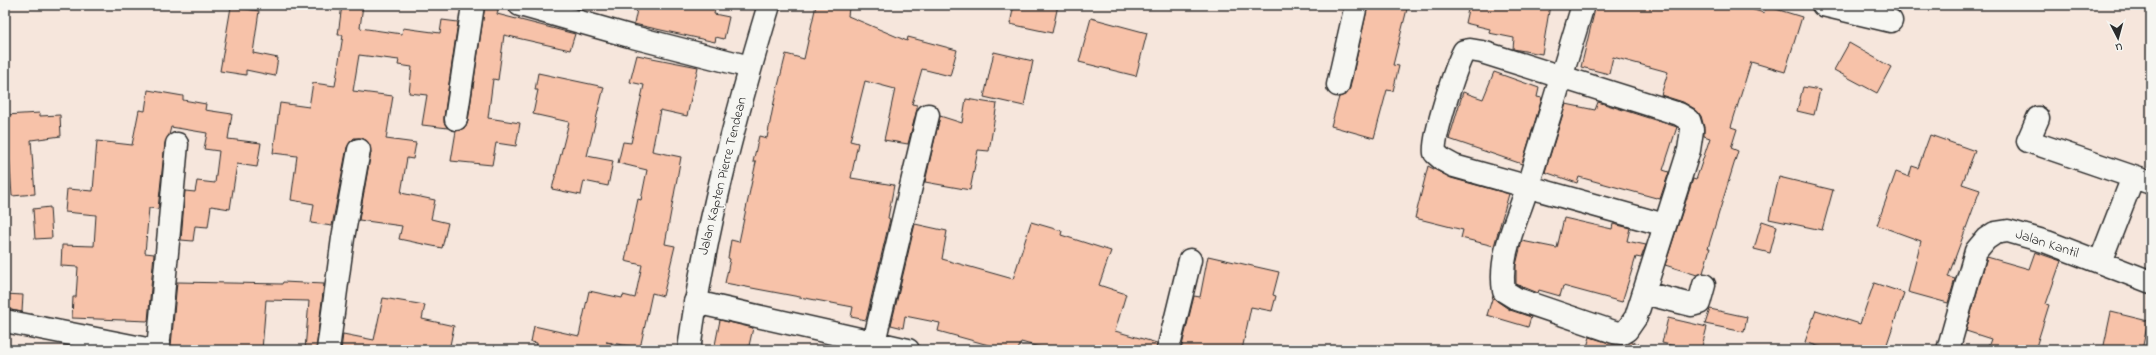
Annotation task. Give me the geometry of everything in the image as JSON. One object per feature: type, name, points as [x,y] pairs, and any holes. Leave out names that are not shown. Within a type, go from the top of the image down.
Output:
[{"type":"street","points":[[456,119],[473,5]]},
{"type":"street","points":[[520,5],[633,37],[750,67]]},
{"type":"street","name":"Jalan Kapten Pierre Tendean","points":[[689,350],[695,302],[709,226],[750,67],[769,5]]},
{"type":"street","points":[[1338,85],[1356,5]]},
{"type":"street","points":[[1583,5],[1561,77],[1528,188],[1505,255],[1502,270],[1504,291],[1517,299],[1622,333],[1630,328],[1636,317],[1644,293],[1689,150],[1692,130],[1689,120],[1679,114],[1561,77],[1470,50],[1464,51],[1455,72],[1434,148],[1443,160],[1454,166],[1528,188],[1665,226]]},
{"type":"street","points":[[1837,7],[1892,21]]},
{"type":"street","points":[[874,342],[928,115]]},
{"type":"street","points":[[2038,118],[2028,141],[2142,180],[2100,262]]},
{"type":"street","points":[[158,350],[177,144]]},
{"type":"street","points":[[328,350],[342,238],[358,150]]},
{"type":"street","name":"Jalan Kantil","points":[[1948,350],[1976,251],[1986,239],[1995,233],[2008,231],[2047,242],[2151,282]]},
{"type":"street","points":[[1168,350],[1190,260]]},
{"type":"street","points":[[1644,293],[1692,305],[1699,302],[1704,285]]},
{"type":"street","points":[[695,302],[908,350]]},
{"type":"street","points":[[5,321],[152,350]]},
{"type":"building","points":[[342,5],[363,5],[360,28],[402,34],[403,28],[440,33],[442,20],[458,22],[444,117],[444,123],[448,128],[422,125],[427,95],[409,93],[412,67],[398,65],[399,60],[359,55],[353,91],[393,96],[386,139],[416,143],[413,159],[407,158],[401,193],[435,200],[431,219],[448,223],[442,248],[399,239],[402,226],[359,220],[371,152],[367,141],[362,138],[354,138],[347,147],[332,226],[311,223],[314,204],[291,200],[297,156],[273,153],[280,103],[309,107],[313,83],[335,86],[343,35],[338,35]]},
{"type":"building","points":[[485,5],[499,5],[497,14],[575,34],[570,50],[504,35],[498,80],[493,79],[488,118],[520,123],[516,146],[496,143],[492,165],[451,161],[456,131],[466,127],[468,121]]},
{"type":"building","points":[[566,5],[584,5],[583,10]]},
{"type":"building","points":[[638,5],[716,5],[714,14],[729,17],[724,39],[716,37],[715,42],[634,24]]},
{"type":"building","points":[[816,5],[836,5],[849,8],[848,16],[907,41],[908,37],[957,50],[950,76],[922,69],[912,104],[917,105],[917,109],[908,144],[884,140],[895,89],[865,81],[850,141],[858,143],[851,178],[894,185],[888,218],[890,219],[866,320],[851,317],[853,307],[725,283],[730,259],[728,258],[731,240],[739,242],[756,162],[753,162],[759,136],[767,138],[786,54],[804,59]]},
{"type":"building","points":[[1014,5],[1058,5],[1052,33],[1010,24]]},
{"type":"building","points":[[1368,5],[1408,5],[1393,65],[1399,66],[1393,91],[1387,90],[1374,138],[1331,126],[1339,97],[1347,94],[1350,88]]},
{"type":"building","points":[[1469,5],[1550,5],[1542,54],[1513,49],[1514,38],[1489,33],[1490,29],[1465,23]]},
{"type":"building","points":[[1596,5],[1737,5],[1764,13],[1766,6],[1802,17],[1785,72],[1751,62],[1731,127],[1737,129],[1731,148],[1738,151],[1708,248],[1710,248],[1703,273],[1697,275],[1665,265],[1693,179],[1696,180],[1710,138],[1704,136],[1704,127],[1701,116],[1695,109],[1683,102],[1661,95],[1668,72],[1613,57],[1609,74],[1581,67]]},
{"type":"building","points":[[231,7],[259,11],[253,53],[278,58],[275,76],[246,70],[246,75],[220,71]]},
{"type":"building","points":[[1091,18],[1147,33],[1136,76],[1079,62]]},
{"type":"building","points":[[1849,43],[1891,67],[1877,93],[1834,70]]},
{"type":"building","points":[[994,52],[1033,61],[1024,106],[984,97]]},
{"type":"building","points":[[637,55],[698,67],[687,116],[660,110],[652,151],[681,157],[665,244],[675,246],[663,296],[652,293],[640,348],[612,343],[612,350],[536,350],[537,343],[531,342],[534,326],[579,336],[589,291],[622,298],[623,295],[635,298],[642,265],[625,261],[638,199],[641,200],[647,170],[618,163],[623,142],[631,143],[644,85],[630,82]]},
{"type":"building","points":[[1494,72],[1539,88],[1537,97],[1542,98],[1522,164],[1449,139],[1463,92],[1483,99]]},
{"type":"building","points":[[538,73],[604,87],[587,156],[613,161],[608,186],[584,181],[581,195],[552,189],[569,122],[533,114],[538,90],[535,90]]},
{"type":"building","points":[[1803,87],[1820,90],[1814,115],[1797,111]]},
{"type":"building","points":[[148,90],[183,96],[183,100],[206,104],[205,110],[232,114],[228,139],[261,143],[257,167],[237,164],[230,209],[211,206],[208,227],[195,226],[193,241],[181,240],[185,191],[195,192],[197,181],[215,183],[219,151],[204,149],[207,133],[171,127],[165,143],[158,209],[149,208],[145,253],[154,254],[148,321],[72,318],[73,297],[76,297],[78,267],[61,266],[62,245],[94,246],[96,215],[65,212],[67,189],[93,191],[97,141],[132,145],[139,110],[145,111]]},
{"type":"building","points":[[966,99],[997,104],[989,151],[978,150],[970,190],[925,182],[940,116],[962,123]]},
{"type":"building","points":[[1598,102],[1677,127],[1663,170],[1669,172],[1660,199],[1579,177],[1577,183],[1545,172],[1566,104],[1595,110]]},
{"type":"building","points":[[40,113],[40,116],[60,115],[61,136],[31,140],[35,194],[12,196],[8,138],[5,138],[5,115]]},
{"type":"building","points":[[1930,135],[1975,151],[1962,184],[1980,190],[1948,277],[1955,279],[1948,303],[1908,292],[1921,241],[1877,225],[1896,172],[1909,177],[1912,166],[1918,168]]},
{"type":"building","points":[[1428,166],[1451,178],[1509,194],[1494,246],[1461,238],[1463,230],[1415,218]]},
{"type":"building","points":[[1779,177],[1833,190],[1822,230],[1769,219]]},
{"type":"building","points":[[50,207],[52,238],[35,239],[33,209]]},
{"type":"building","points":[[1564,218],[1612,229],[1613,224],[1630,228],[1627,241],[1646,245],[1641,258],[1636,257],[1622,302],[1563,286],[1560,296],[1539,290],[1538,293],[1516,284],[1516,265],[1522,241],[1557,248]]},
{"type":"building","points":[[1762,221],[1777,226],[1770,253],[1754,249]]},
{"type":"building","points":[[1031,222],[1062,231],[1061,235],[1111,251],[1099,285],[1126,294],[1115,331],[1157,343],[1156,350],[1050,350],[1021,342],[1018,350],[990,350],[992,346],[938,331],[940,323],[905,316],[903,328],[891,325],[915,224],[947,231],[942,259],[1013,279]]},
{"type":"building","points":[[2035,252],[2061,261],[2046,304],[2049,305],[2035,350],[1987,350],[1991,339],[1966,331],[1987,257],[2029,269]]},
{"type":"building","points":[[1208,256],[1279,272],[1273,295],[1276,296],[1272,311],[1251,307],[1242,350],[1181,350],[1194,296],[1200,297]]},
{"type":"building","points":[[177,282],[282,284],[283,282],[324,284],[316,350],[305,350],[309,301],[266,300],[262,350],[171,346]]},
{"type":"building","points":[[1874,283],[1904,293],[1885,350],[1830,350],[1805,342],[1816,310],[1860,324]]},
{"type":"building","points":[[5,294],[23,295],[22,312],[5,309]]},
{"type":"building","points":[[1493,296],[1497,301],[1510,310],[1531,317],[1528,327],[1487,315]]},
{"type":"building","points":[[383,298],[425,305],[422,319],[454,326],[449,350],[341,350],[343,334],[374,340]]},
{"type":"building","points":[[1710,309],[1747,317],[1744,332],[1705,324]]},
{"type":"building","points":[[2111,312],[2148,321],[2142,350],[2103,350]]},
{"type":"building","points":[[1668,318],[1707,327],[1701,350],[1691,350],[1662,343]]},
{"type":"building","points":[[720,320],[753,328],[748,350],[714,350]]},
{"type":"building","points":[[1590,337],[1612,344],[1621,345],[1631,342],[1639,344],[1639,350],[1586,350]]}]
